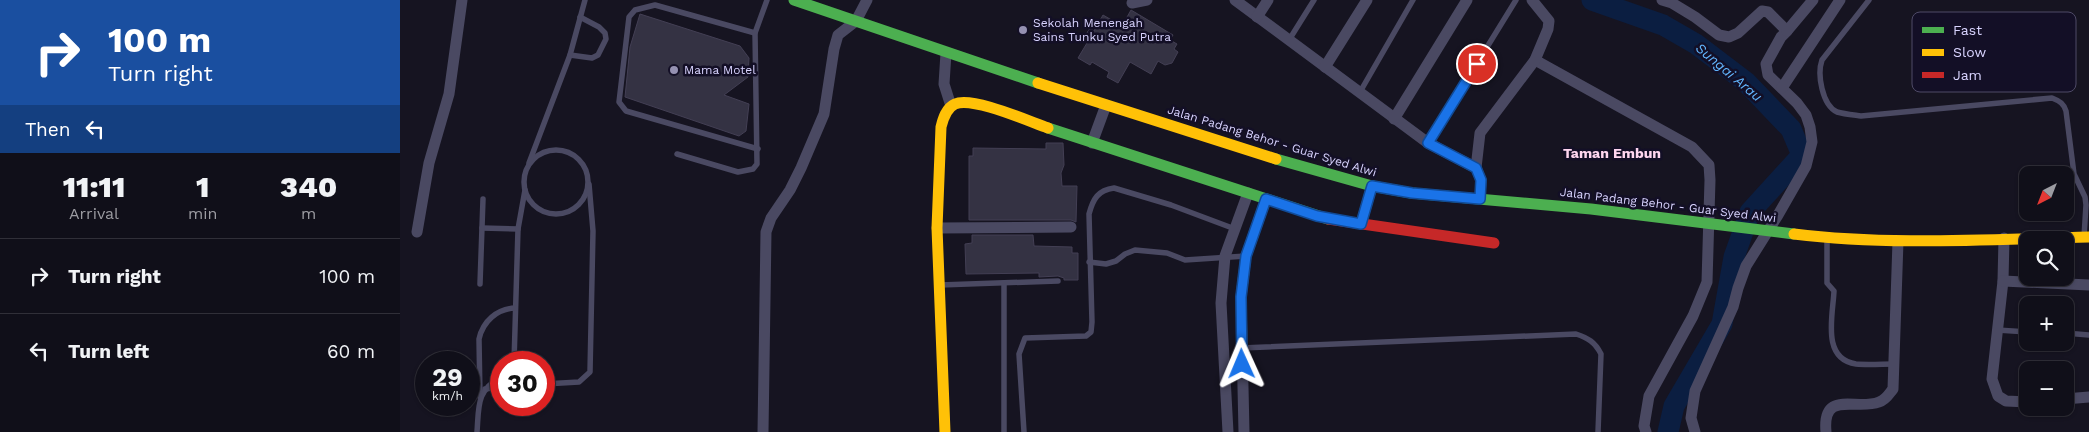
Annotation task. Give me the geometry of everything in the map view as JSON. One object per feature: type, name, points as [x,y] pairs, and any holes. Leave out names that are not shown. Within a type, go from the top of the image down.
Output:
[{"type":"main road","name":"Jalan Padang Behor - Guar Syed Alwi","points":[[794,0],[946,53],[1106,105],[1291,164],[1372,186],[1412,193],[1592,209],[1827,238],[1898,241],[2087,237]]},
{"type":"main road","points":[[945,432],[937,228],[941,127],[943,116],[958,101],[973,102],[1317,216],[1494,243]]},
{"type":"street","points":[[418,232],[429,163],[449,94],[462,0]]},
{"type":"street","points":[[763,432],[766,232],[771,218],[790,190],[801,168],[824,114],[838,35],[856,21],[867,0]]},
{"type":"street","points":[[1132,3],[1147,0]]},
{"type":"street","points":[[1235,0],[1428,143],[1476,168]]},
{"type":"street","points":[[1257,17],[1268,0]]},
{"type":"street","points":[[1325,67],[1367,0]]},
{"type":"street","points":[[1394,119],[1467,0]]},
{"type":"street","points":[[1480,199],[1481,180],[1476,168],[1480,133],[1535,60],[1548,30],[1549,21],[1532,0]]},
{"type":"street","points":[[1662,0],[1672,3],[1695,17],[1719,35],[1729,37],[1738,33],[1762,12],[1768,12],[1786,30]]},
{"type":"street","points":[[1695,432],[1691,418],[1695,391],[1730,314],[1746,266],[1806,166],[1812,142],[1810,126],[1806,115],[1797,103],[1768,75],[1766,64],[1786,30],[1813,0]]},
{"type":"street","points":[[1782,88],[1840,0]]},
{"type":"street","points":[[946,53],[944,84],[951,106]]},
{"type":"street","points":[[1535,60],[1692,147],[1709,165],[1711,225],[1707,282],[1693,316],[1649,396],[1644,426],[1646,432]]},
{"type":"street","points":[[1092,143],[1106,105]]},
{"type":"street","points":[[1361,224],[1372,186]]},
{"type":"street","points":[[1228,432],[1221,303],[1225,256],[1248,193]]},
{"type":"street","points":[[1244,432],[1241,297],[1246,256],[1266,199]]},
{"type":"street","points":[[937,228],[1070,227]]},
{"type":"street","points":[[2004,238],[2002,281],[1992,379],[1994,390],[1998,396],[2006,402],[2019,402]]},
{"type":"street","points":[[1826,432],[1827,413],[1833,407],[1842,404],[1879,403],[1888,397],[1893,389],[1898,241]]},
{"type":"street","points":[[2002,281],[2089,286]]},
{"type":"street","points":[[2074,398],[2089,397]]},
{"type":"lane","points":[[514,351],[518,229],[525,190],[526,171],[570,54],[585,0]]},
{"type":"lane","points":[[677,154],[738,172],[753,169],[757,164],[755,33],[767,0]]},
{"type":"lane","points":[[1289,40],[1314,0]]},
{"type":"lane","points":[[1360,92],[1413,0]]},
{"type":"lane","points":[[1428,143],[1516,0]]},
{"type":"lane","points":[[1869,0],[1822,60],[1820,75],[1826,100],[1832,108],[1837,112],[1861,116],[2052,98],[2058,100],[2064,105],[2066,111],[2074,174],[2085,197],[2087,237]]},
{"type":"lane","points":[[755,33],[655,5],[635,10],[629,17],[619,102],[626,111],[758,149]]},
{"type":"lane","points":[[570,54],[592,58],[598,55],[606,39],[605,33],[599,27],[580,17]]},
{"type":"lane","points":[[526,171],[531,162],[542,153],[557,150],[567,152],[583,164],[588,174],[593,231],[590,372],[580,382],[555,383]]},
{"type":"lane","points":[[525,190],[529,199],[540,209],[554,214],[565,213],[582,203],[588,184]]},
{"type":"lane","points":[[1024,432],[1019,354],[1025,338],[1032,336],[1086,336],[1091,332],[1089,214],[1092,202],[1098,194],[1106,189],[1114,188],[1171,205],[1235,229]]},
{"type":"lane","points":[[480,284],[483,199]]},
{"type":"lane","points":[[482,228],[518,229]]},
{"type":"lane","points":[[1827,238],[1828,283],[1834,291],[1831,338],[1833,348],[1838,355],[1856,364],[1895,364]]},
{"type":"lane","points":[[1090,262],[1106,264],[1116,261],[1125,254],[1135,250],[1167,253],[1185,260],[1246,256]]},
{"type":"lane","points":[[940,285],[1058,281]]},
{"type":"lane","points":[[1004,283],[1004,432]]},
{"type":"lane","points":[[479,351],[481,331],[497,312],[515,308]]},
{"type":"lane","points":[[1997,330],[2019,331]]},
{"type":"lane","points":[[1241,348],[1576,334],[1588,338],[1597,345],[1601,354],[1598,432]]},
{"type":"lane","points":[[2074,334],[2089,335]]},
{"type":"lane","points":[[480,397],[490,386]]},
{"type":"lane","points":[[486,389],[490,389]]},
{"type":"lane","points":[[477,432],[478,416]]},
{"type":"building","points":[[1131,10],[1173,35],[1170,40],[1177,44],[1174,49],[1178,52],[1172,63],[1165,65],[1158,61],[1151,74],[1130,62],[1118,83],[1107,77],[1109,72],[1092,62],[1090,65],[1078,58],[1090,38],[1085,36],[1090,28],[1094,31],[1103,15],[1122,26]]},
{"type":"building","points":[[640,14],[740,46],[749,58],[748,77],[724,95],[749,104],[746,131],[739,136],[625,97],[630,47]]},
{"type":"building","points":[[1046,143],[1063,143],[1064,165],[1061,173],[1062,186],[1077,186],[1076,222],[1071,220],[969,220],[969,156],[973,156],[973,148],[1046,149]]},
{"type":"building","points":[[972,235],[1033,235],[1034,246],[1072,247],[1072,253],[1078,253],[1078,280],[1064,280],[1064,278],[1058,276],[1039,277],[1039,273],[966,274],[965,244],[972,243]]},
{"type":"waterway","name":"Sungai Arau","points":[[1592,0],[1663,25],[1696,44],[1746,82],[1791,129],[1802,155],[1750,212],[1734,257],[1722,324],[1674,406],[1668,432]]},
{"type":"traffic: fast","points":[[794,0],[1038,83]]},
{"type":"traffic: fast","points":[[1048,128],[1328,219]]},
{"type":"traffic: fast","points":[[1276,159],[1372,186],[1411,193],[1591,209],[1794,234]]},
{"type":"traffic: slow","points":[[1038,83],[1276,159]]},
{"type":"traffic: slow","points":[[945,432],[937,228],[941,127],[943,121],[947,111],[952,106],[963,102],[987,106],[1048,128]]},
{"type":"traffic: slow","points":[[1794,234],[1831,238],[1904,241],[2089,237]]},
{"type":"traffic: jam","points":[[1328,219],[1494,243]]},
{"type":"place","name":"Sekolah Menengah Sains Tunku Syed Putra","points":[[1023,30]]},
{"type":"place","name":"Mama Motel","points":[[674,70]]},
{"type":"district","name":"Taman Embun","points":[[1612,153]]},
{"type":"route","points":[[1242,364],[1241,297],[1246,256],[1266,199],[1339,222],[1361,224],[1372,186],[1412,193],[1480,199],[1481,180],[1476,168],[1428,143],[1477,64]]}]
